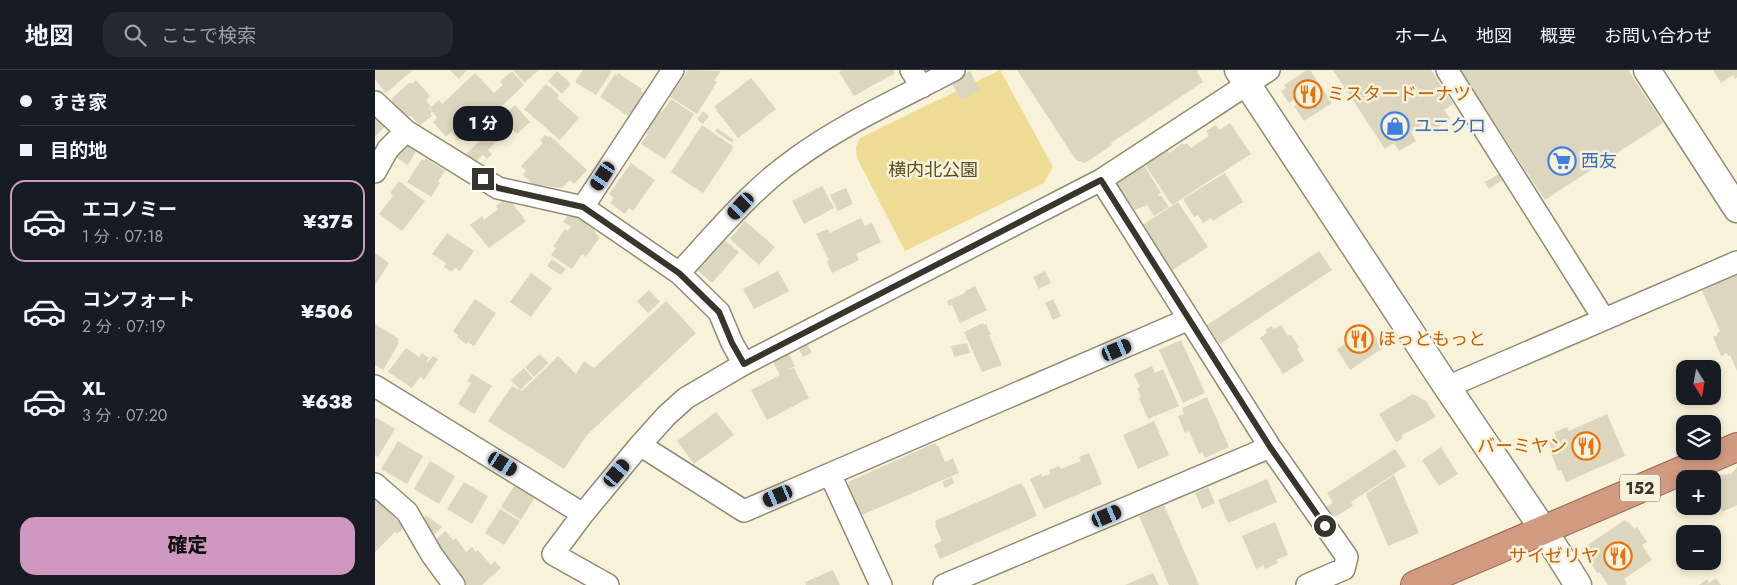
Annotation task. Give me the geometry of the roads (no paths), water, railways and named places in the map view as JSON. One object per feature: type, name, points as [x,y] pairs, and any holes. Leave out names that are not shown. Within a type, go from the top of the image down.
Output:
[{"type":"highway","name":"152","points":[[1415,585],[1737,447]]},
{"type":"street","points":[[583,207],[673,70]]},
{"type":"street","points":[[679,273],[741,206],[793,160],[916,79],[954,70]]},
{"type":"street","points":[[608,585],[553,554],[583,514],[640,446],[666,416],[686,398],[744,364],[1101,180],[1243,77],[1269,70]]},
{"type":"street","points":[[1447,70],[1604,320]]},
{"type":"street","points":[[1647,70],[1737,209]]},
{"type":"street","points":[[1243,77],[1447,388],[1543,529],[1578,585]]},
{"type":"street","points":[[375,102],[406,130],[498,188],[583,207],[679,273],[719,312],[732,343],[744,364]]},
{"type":"street","points":[[375,172],[388,149],[406,130]]},
{"type":"street","points":[[1101,180],[1270,447],[1347,557],[1344,569],[1307,585]]},
{"type":"street","points":[[1447,388],[1737,262]]},
{"type":"street","points":[[640,446],[744,511],[1189,319]]},
{"type":"street","points":[[375,386],[583,514]]},
{"type":"street","points":[[944,585],[1270,447]]},
{"type":"street","points":[[829,474],[881,585]]},
{"type":"street","points":[[375,484],[407,512],[432,555],[455,585]]},
{"type":"place","name":"ミスタードーナツ","points":[[1308,94]]},
{"type":"place","name":"ユニクロ","points":[[1395,126]]},
{"type":"place","name":"西友","points":[[1562,161]]},
{"type":"place","name":"ほっともっと","points":[[1359,339]]},
{"type":"place","name":"バーミヤン","points":[[1586,446]]},
{"type":"place","name":"サイゼリヤ","points":[[1618,556]]},
{"type":"park label","name":"横内北公園","points":[[933,170]]}]
